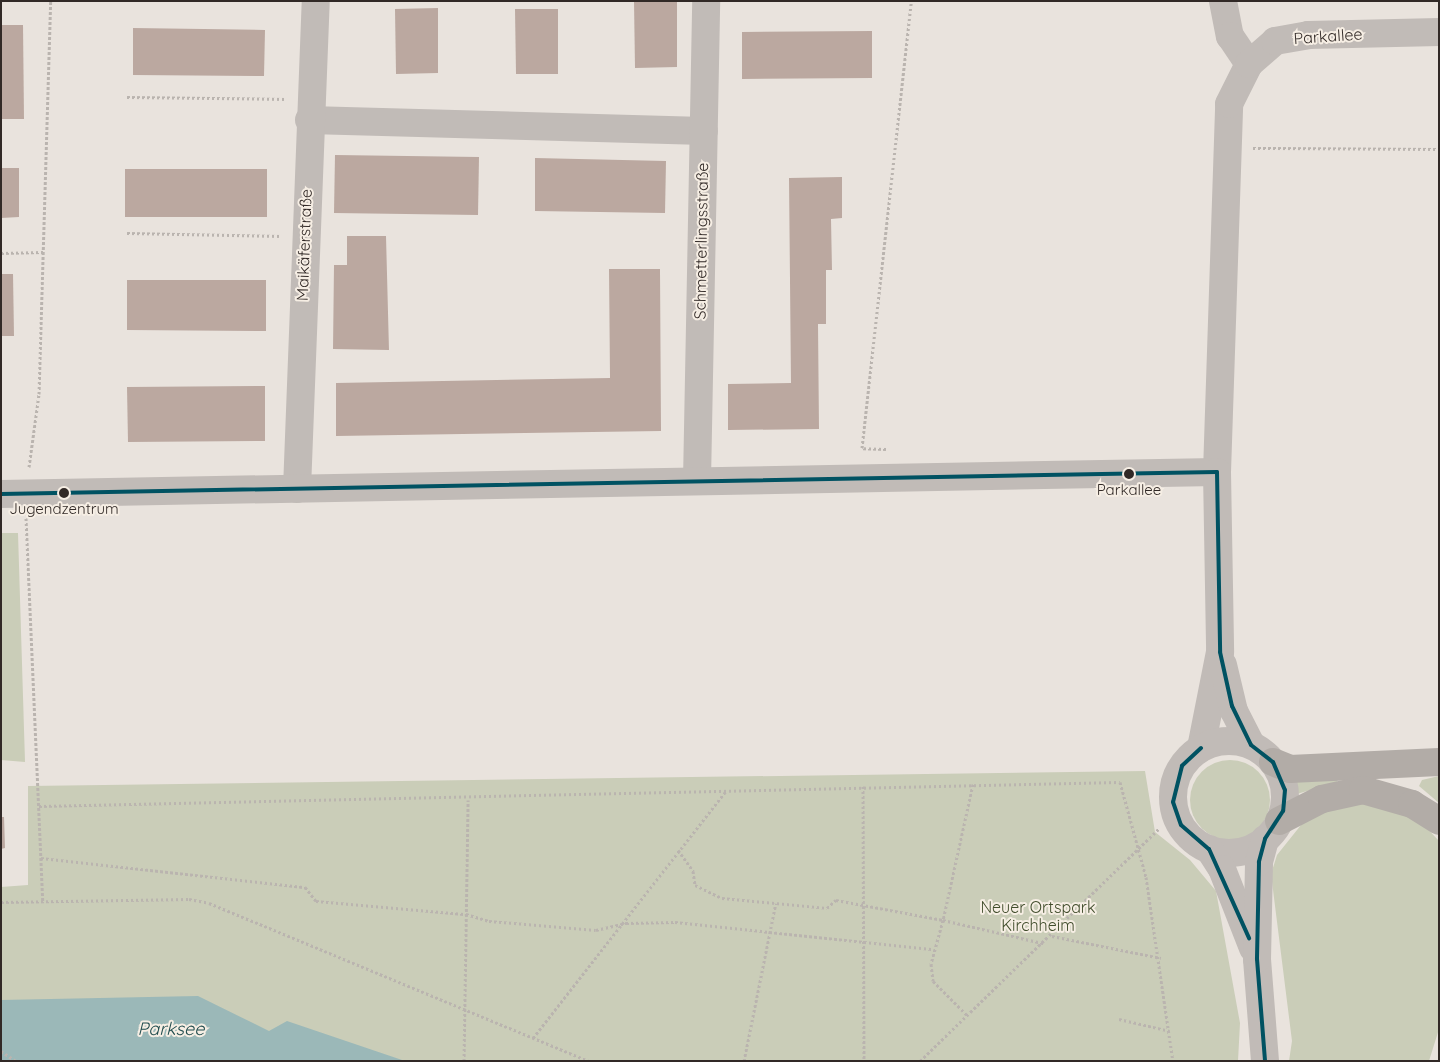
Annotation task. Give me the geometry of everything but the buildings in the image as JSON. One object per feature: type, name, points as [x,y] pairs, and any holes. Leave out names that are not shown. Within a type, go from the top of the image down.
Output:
[{"type":"main road","points":[[1273,762],[1290,769],[1439,762]]},
{"type":"main road","points":[[1272,830],[1322,799],[1363,790],[1412,804],[1439,821]]},
{"type":"street","name":"Maikäferstraße","points":[[297,489],[309,109],[316,1]]},
{"type":"street","name":"Schmetterlingsstraße","points":[[697,482],[706,1]]},
{"type":"street","points":[[1223,1],[1230,36],[1249,64]]},
{"type":"street","name":"Parkallee","points":[[1251,745],[1232,706],[1220,652],[1217,472],[1229,104],[1249,64],[1276,41],[1308,35],[1439,32]]},
{"type":"street","points":[[309,109],[704,131]]},
{"type":"street","points":[[13,494],[1217,472]]},
{"type":"street","name":"Parkallee","points":[[1201,748],[1220,652]]},
{"type":"street","points":[[1257,959],[1222,869],[1210,849],[1181,826],[1173,802],[1182,766],[1201,748],[1225,741],[1251,745],[1273,762],[1285,790],[1259,862],[1257,959],[1265,1061]]},
{"type":"street","points":[[1210,849],[1239,852],[1272,830]]},
{"type":"path","points":[[43,901],[39,806],[13,494],[39,394],[51,1]]},
{"type":"path","points":[[890,449],[862,448],[911,1]]},
{"type":"path","points":[[127,98],[309,109]]},
{"type":"path","points":[[1228,148],[1439,149]]},
{"type":"path","points":[[127,233],[305,236]]},
{"type":"path","points":[[1,253],[43,252]]},
{"type":"path","points":[[39,806],[468,800],[863,786],[1120,782],[1161,958],[1173,1061]]},
{"type":"path","points":[[967,1015],[933,981],[934,949],[943,920],[973,784]]},
{"type":"path","points":[[863,786],[864,1061]]},
{"type":"path","points":[[533,1038],[626,923],[630,909],[726,791]]},
{"type":"path","points":[[464,1061],[463,1008],[468,800]]},
{"type":"path","points":[[920,1061],[1052,936],[1160,828]]},
{"type":"path","points":[[678,850],[703,892],[776,904],[827,908],[836,900],[943,920],[1043,943]]},
{"type":"path","points":[[41,858],[306,887],[316,901],[466,914],[596,930],[626,923],[675,922],[863,944],[934,949]]},
{"type":"path","points":[[1,902],[189,899],[209,903],[588,1061]]},
{"type":"path","points":[[744,1061],[776,904]]},
{"type":"path","points":[[1052,936],[1161,958]]},
{"type":"path","points":[[1119,1019],[1170,1031]]},
{"type":"path","points":[[1,1051],[16,1061]]},
{"type":"green space","points":[[1,533],[18,533],[25,762],[1,760]]},
{"type":"green space","points":[[1222,760],[1238,760],[1259,771],[1270,792],[1270,808],[1259,829],[1238,840],[1222,840],[1208,834],[1196,822],[1190,808],[1190,792],[1196,778],[1208,766]]},
{"type":"green space","name":"Neuer Ortspark Kirchheim","points":[[1145,771],[1155,832],[1190,860],[1216,891],[1240,1023],[1238,1061],[1,1061],[1,887],[28,885],[28,786]]},
{"type":"green space","points":[[1439,776],[1439,803],[1419,786],[1422,780]]},
{"type":"green space","points":[[1295,778],[1338,778],[1337,782],[1297,794]]},
{"type":"green space","points":[[1364,800],[1391,808],[1424,825],[1439,841],[1439,1029],[1429,1061],[1289,1061],[1292,1041],[1271,874],[1277,855],[1309,815]]},
{"type":"water","name":"Parksee","points":[[198,996],[269,1031],[287,1021],[405,1061],[1,1061],[1,1000]]},
{"type":"transit line","points":[[1217,472],[1220,652],[1232,706],[1251,745]]},
{"type":"transit line","points":[[1,494],[1217,472]]},
{"type":"transit line","points":[[1251,745],[1273,762],[1285,790],[1283,811],[1265,839],[1259,862],[1257,959],[1265,1061]]},
{"type":"transit line","points":[[1201,748],[1182,766],[1173,802],[1181,825],[1209,849]]},
{"type":"transit line","points":[[1209,849],[1249,938]]},
{"type":"place","name":"Parkallee","points":[[1129,474]]},
{"type":"place","name":"Jugendzentrum","points":[[64,493]]}]
